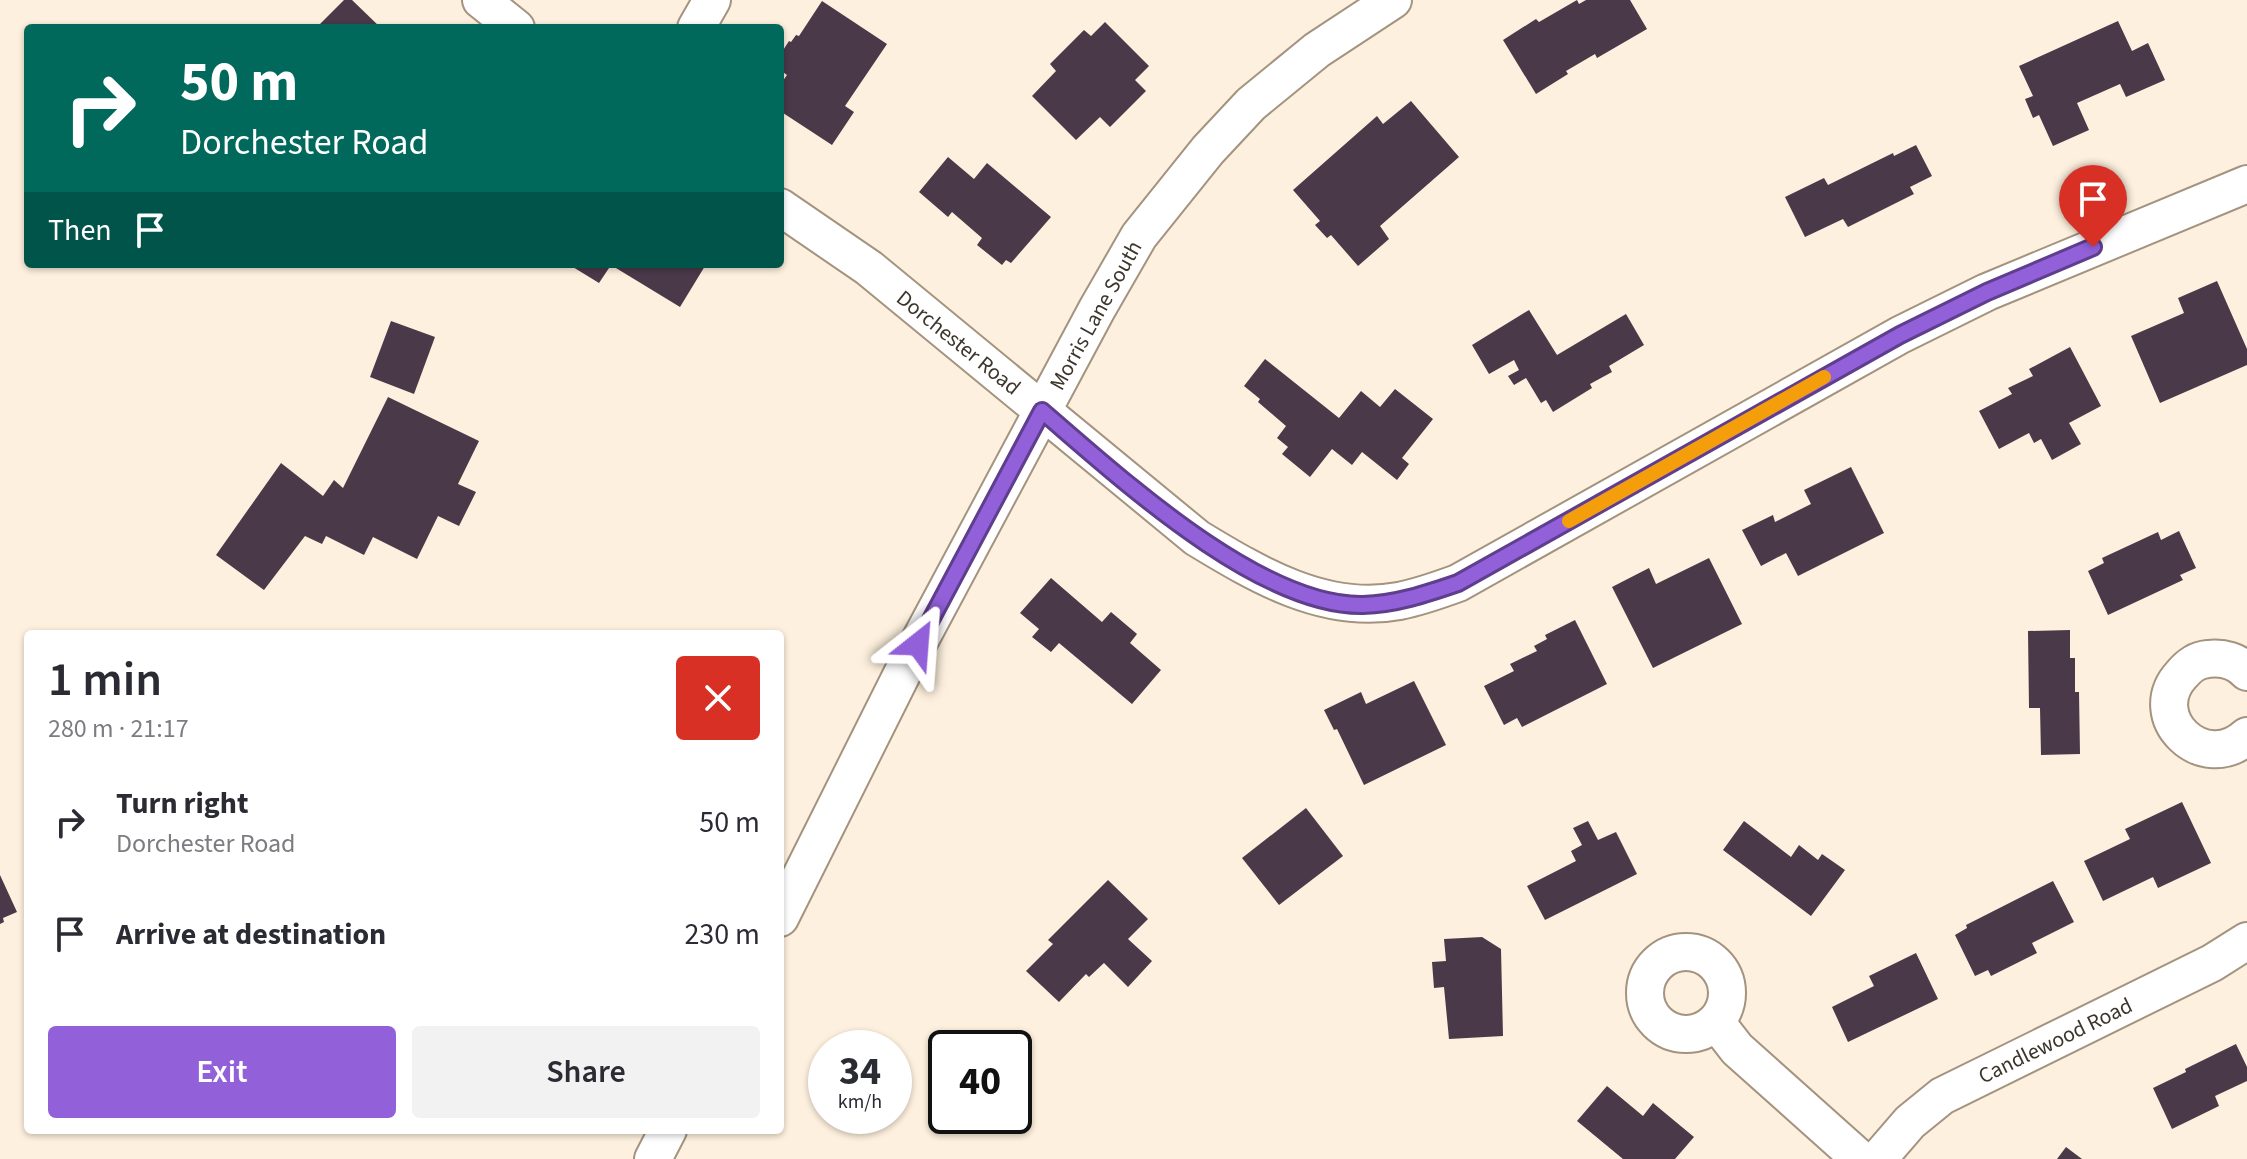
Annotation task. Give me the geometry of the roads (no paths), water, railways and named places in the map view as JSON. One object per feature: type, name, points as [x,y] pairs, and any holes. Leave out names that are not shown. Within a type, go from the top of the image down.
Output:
[{"type":"street","points":[[481,0],[511,24]]},
{"type":"street","points":[[698,24],[712,0]]},
{"type":"street","name":"Morris Lane South","points":[[784,910],[904,670],[1139,236],[1208,150],[1262,95],[1317,50],[1393,0]]},
{"type":"street","name":"Dorchester Road","points":[[784,210],[869,268],[1197,538],[1252,572],[1322,598],[1360,605],[1397,602],[1425,595],[1470,576],[1912,328],[1987,292],[2247,184]]},
{"type":"street","points":[[2245,745],[2217,750],[2201,748],[2176,728],[2170,713],[2169,698],[2174,682],[2190,665],[2201,660],[2229,660],[2247,672]]},
{"type":"street","name":"Candlewood Road","points":[[1878,1159],[1910,1122],[1942,1096],[2212,963],[2247,941]]},
{"type":"street","points":[[1716,1022],[1737,1049],[1860,1159]]},
{"type":"street","points":[[653,1159],[666,1134]]}]
